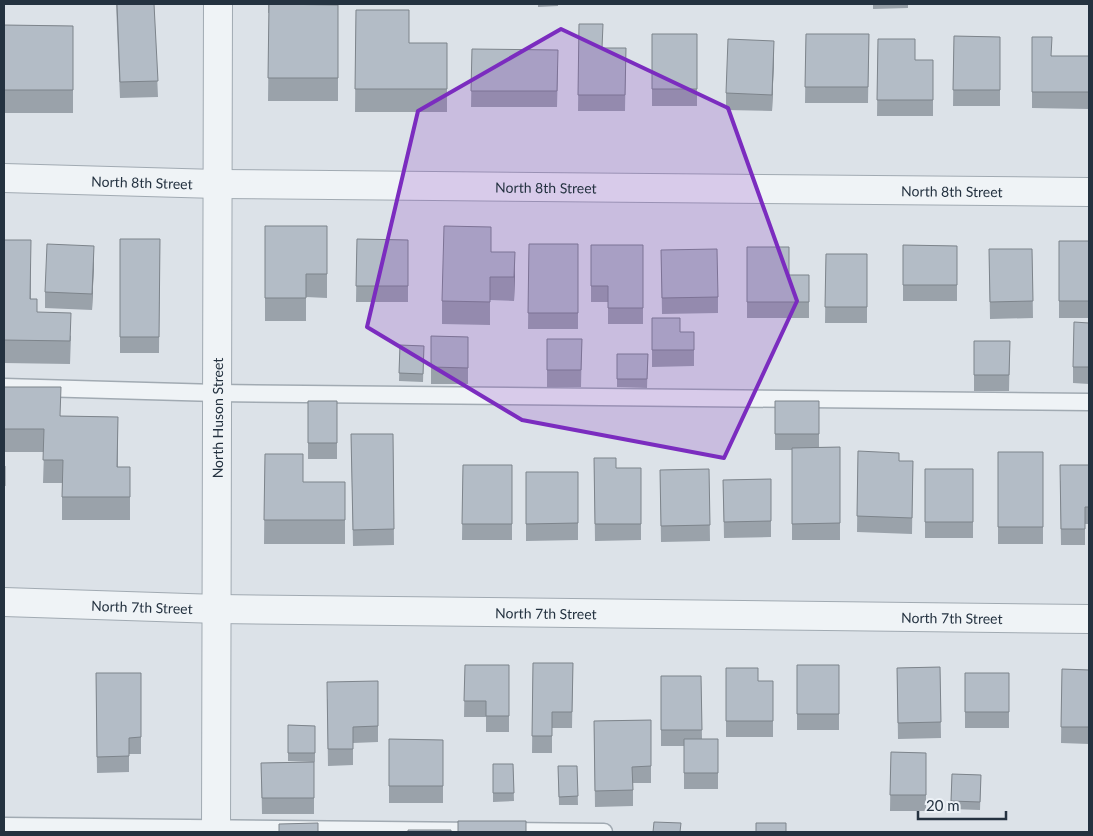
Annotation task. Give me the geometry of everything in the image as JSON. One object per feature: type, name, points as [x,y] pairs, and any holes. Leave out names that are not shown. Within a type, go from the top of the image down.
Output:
[{"type":"street","name":"North Huson Street","points":[[216,830],[218,4]]},
{"type":"street","name":"North 8th Street","points":[[4,178],[217,184],[1089,192]]},
{"type":"street","name":"North 7th Street","points":[[4,602],[218,609],[1089,619]]},
{"type":"lane","points":[[4,387],[217,393],[1089,402]]},
{"type":"lane","points":[[4,826],[216,830],[604,832]]},
{"type":"highlighted area","points":[[561,29],[728,108],[797,301],[724,458],[522,420],[367,327],[418,111]]},
{"type":"building","points":[[117,4],[154,4],[158,81],[120,82]]},
{"type":"building","points":[[269,4],[338,5],[338,78],[268,78]]},
{"type":"building","points":[[356,10],[409,10],[409,43],[447,43],[447,89],[355,89]]},
{"type":"building","points":[[579,24],[603,24],[602,48],[626,48],[625,95],[578,95]]},
{"type":"building","points":[[4,25],[73,26],[73,90],[4,90]]},
{"type":"building","points":[[652,34],[697,34],[697,89],[652,89]]},
{"type":"building","points":[[806,34],[869,34],[868,87],[805,87]]},
{"type":"building","points":[[954,36],[1000,37],[1000,90],[953,90]]},
{"type":"building","points":[[1032,37],[1052,37],[1051,56],[1089,56],[1089,92],[1032,92]]},
{"type":"building","points":[[728,39],[774,41],[772,95],[726,93]]},
{"type":"building","points":[[878,39],[915,39],[915,60],[933,60],[933,100],[877,100]]},
{"type":"building","points":[[472,49],[558,50],[557,91],[471,91]]},
{"type":"building","points":[[265,226],[327,226],[327,274],[306,274],[306,298],[265,298]]},
{"type":"building","points":[[444,226],[491,227],[491,252],[515,252],[514,277],[490,277],[490,302],[442,301]]},
{"type":"building","points":[[120,239],[160,239],[159,337],[120,337]]},
{"type":"building","points":[[357,239],[408,240],[408,286],[356,286]]},
{"type":"building","points":[[4,240],[31,240],[30,299],[37,299],[37,312],[71,313],[70,341],[4,340]]},
{"type":"building","points":[[1059,241],[1089,241],[1089,301],[1059,301]]},
{"type":"building","points":[[47,244],[94,246],[92,294],[45,292]]},
{"type":"building","points":[[529,244],[578,244],[578,313],[528,313]]},
{"type":"building","points":[[591,245],[643,245],[643,308],[608,308],[608,286],[591,286]]},
{"type":"building","points":[[903,245],[957,246],[957,285],[903,285]]},
{"type":"building","points":[[747,247],[789,247],[789,275],[809,275],[809,302],[747,302]]},
{"type":"building","points":[[717,249],[718,297],[662,298],[661,250]]},
{"type":"building","points":[[989,249],[1032,249],[1033,301],[990,302]]},
{"type":"building","points":[[826,254],[867,254],[867,307],[825,307]]},
{"type":"building","points":[[652,318],[680,318],[680,332],[694,332],[694,350],[652,350]]},
{"type":"building","points":[[1074,322],[1089,323],[1089,367],[1073,367]]},
{"type":"building","points":[[431,336],[468,337],[468,368],[431,367]]},
{"type":"building","points":[[547,339],[582,339],[581,370],[547,370]]},
{"type":"building","points":[[974,341],[1010,341],[1009,375],[974,375]]},
{"type":"building","points":[[400,345],[424,346],[423,374],[399,373]]},
{"type":"building","points":[[617,354],[648,354],[647,379],[617,379]]},
{"type":"building","points":[[4,387],[61,387],[60,416],[118,417],[117,467],[130,467],[130,497],[62,497],[63,460],[43,460],[44,429],[4,429]]},
{"type":"building","points":[[308,401],[337,401],[337,443],[308,443]]},
{"type":"building","points":[[775,401],[819,401],[819,434],[775,434]]},
{"type":"building","points":[[351,434],[393,434],[394,529],[353,530]]},
{"type":"building","points":[[840,447],[840,523],[792,524],[792,448]]},
{"type":"building","points":[[858,451],[899,453],[899,461],[913,461],[912,518],[857,516]]},
{"type":"building","points":[[998,452],[1043,452],[1043,527],[998,527]]},
{"type":"building","points":[[265,454],[303,454],[303,482],[345,482],[345,520],[264,520]]},
{"type":"building","points":[[594,458],[616,458],[616,468],[641,468],[641,524],[595,524]]},
{"type":"building","points":[[463,465],[512,465],[512,524],[462,524]]},
{"type":"building","points":[[1060,465],[1089,465],[1089,507],[1085,507],[1085,529],[1061,529]]},
{"type":"building","points":[[5,466],[5,486],[4,486]]},
{"type":"building","points":[[709,469],[710,525],[661,526],[660,470]]},
{"type":"building","points":[[925,469],[973,469],[973,522],[925,522]]},
{"type":"building","points":[[526,472],[578,472],[578,523],[526,524]]},
{"type":"building","points":[[771,479],[771,521],[724,522],[723,480]]},
{"type":"building","points":[[533,663],[573,663],[572,712],[552,712],[552,736],[532,736]]},
{"type":"building","points":[[465,665],[509,665],[509,716],[486,716],[486,701],[464,701]]},
{"type":"building","points":[[797,665],[839,665],[839,714],[797,714]]},
{"type":"building","points":[[940,667],[941,722],[898,723],[897,668]]},
{"type":"building","points":[[726,668],[758,668],[758,681],[773,681],[773,721],[726,721]]},
{"type":"building","points":[[1062,669],[1089,670],[1089,727],[1061,727]]},
{"type":"building","points":[[96,673],[141,673],[141,737],[129,738],[129,756],[97,757]]},
{"type":"building","points":[[965,673],[1009,673],[1009,712],[965,712]]},
{"type":"building","points":[[661,676],[701,676],[702,730],[661,730]]},
{"type":"building","points":[[378,681],[378,726],[353,727],[353,749],[328,749],[327,682]]},
{"type":"building","points":[[651,720],[651,766],[632,767],[633,790],[595,791],[594,721]]},
{"type":"building","points":[[288,725],[315,726],[315,753],[288,753]]},
{"type":"building","points":[[389,739],[443,740],[443,786],[389,786]]},
{"type":"building","points":[[684,739],[718,739],[718,773],[684,773]]},
{"type":"building","points":[[891,752],[926,753],[926,795],[890,795]]},
{"type":"building","points":[[314,762],[314,798],[262,798],[261,763]]},
{"type":"building","points":[[493,764],[513,764],[514,793],[493,793]]},
{"type":"building","points":[[558,766],[577,766],[578,796],[559,797]]},
{"type":"building","points":[[952,774],[981,775],[980,802],[951,801]]},
{"type":"building","points":[[458,821],[526,821],[526,832],[458,832]]},
{"type":"building","points":[[654,822],[681,823],[680,832],[653,832]]},
{"type":"building","points":[[318,823],[318,832],[279,832],[279,824]]},
{"type":"building","points":[[756,823],[786,823],[786,832],[756,832]]},
{"type":"building","points":[[408,830],[451,830],[451,832],[408,832]]}]
